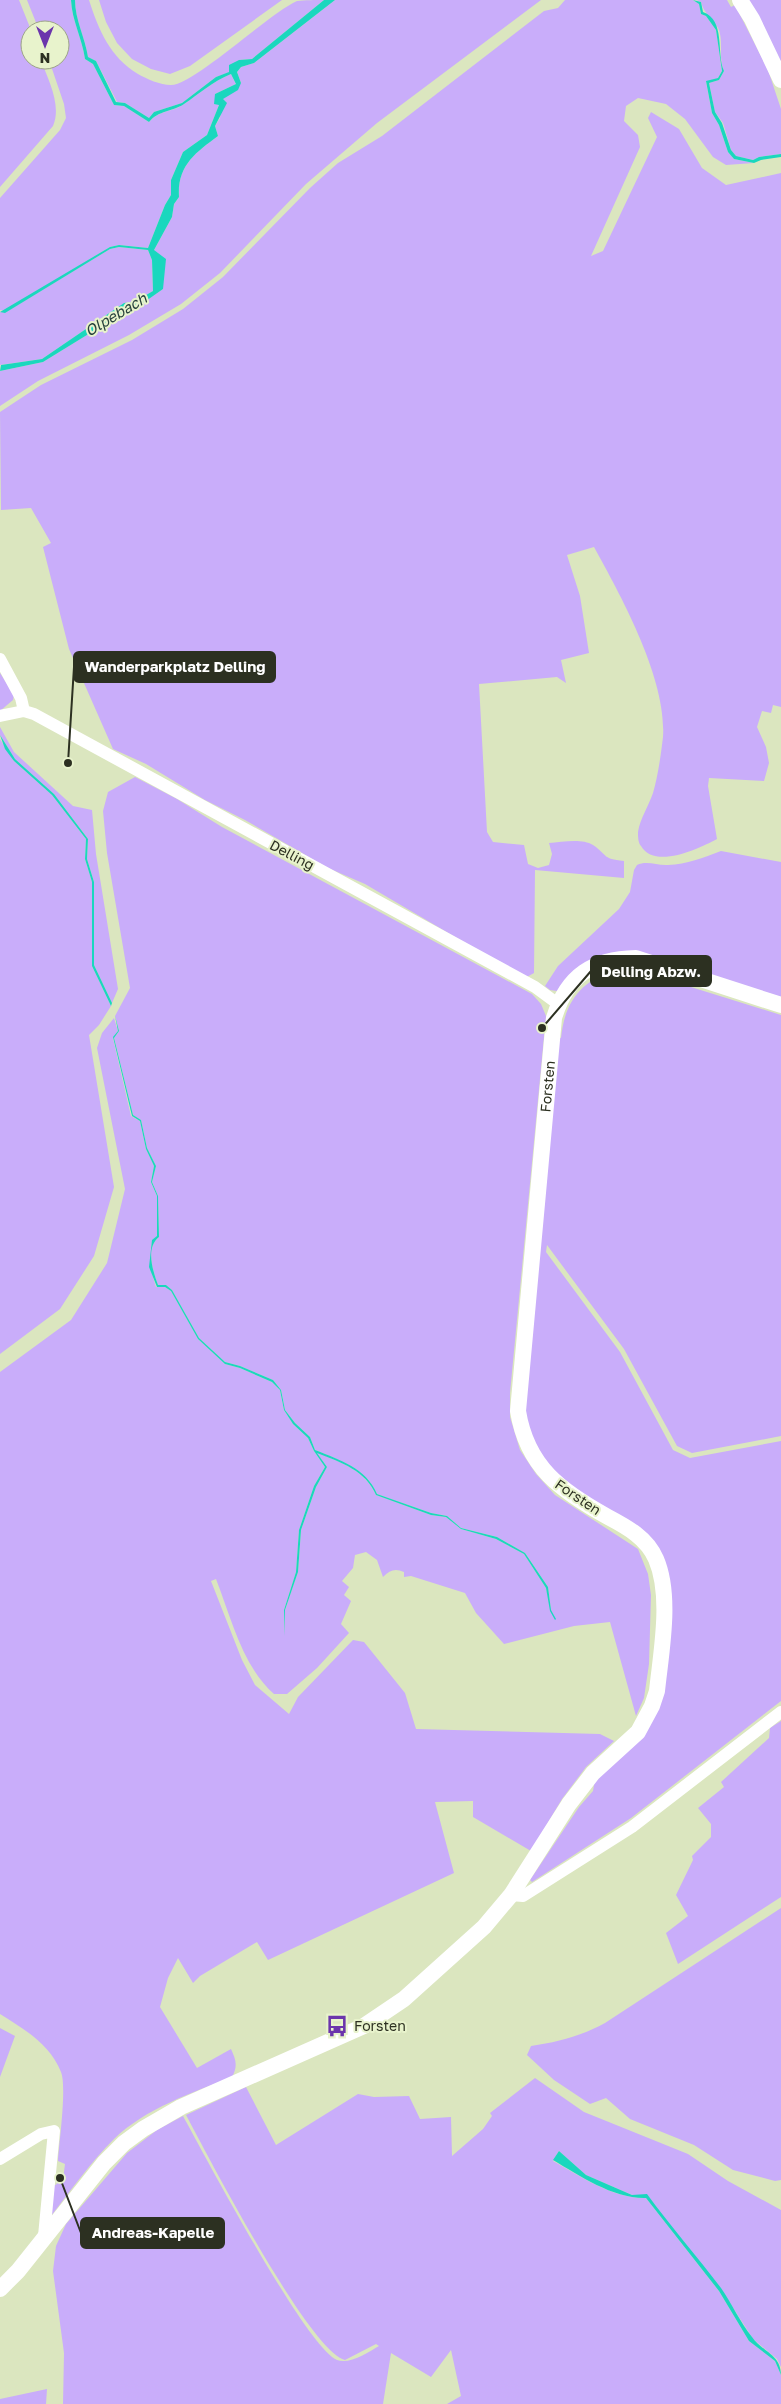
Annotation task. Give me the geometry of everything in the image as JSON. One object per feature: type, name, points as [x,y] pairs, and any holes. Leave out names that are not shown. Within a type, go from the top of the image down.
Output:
[{"type":"street","points":[[740,0],[752,19],[781,80]]},
{"type":"street","points":[[0,658],[21,698],[24,711],[0,716]]},
{"type":"street","name":"Delling","points":[[24,711],[46,720],[536,987],[558,1004]]},
{"type":"street","points":[[558,1004],[571,983],[584,972],[616,959],[636,958],[781,1005]]},
{"type":"street","name":"Forsten","points":[[0,2289],[18,2272],[44,2236],[104,2163],[143,2129],[181,2107],[364,2026],[404,1999],[484,1927],[511,1895],[569,1804],[588,1780],[638,1732],[652,1706],[657,1691],[662,1640],[664,1595],[660,1571],[647,1545],[623,1524],[586,1505],[549,1477],[526,1443],[519,1418],[519,1386],[550,1056],[554,1018],[558,1004]]},
{"type":"street","points":[[511,1895],[523,1896],[632,1827],[781,1712]]},
{"type":"street","points":[[0,2159],[41,2134],[54,2131],[44,2236]]},
{"type":"shaded area","points":[[0,0],[19,0],[27,20],[20,20],[20,70],[45,70],[53,93],[56,110],[53,126],[0,187]]},
{"type":"shaded area","points":[[27,0],[71,0],[73,15],[85,59],[93,64],[114,105],[124,106],[149,122],[162,113],[179,107],[224,77],[231,74],[236,84],[215,94],[219,105],[207,135],[183,152],[171,180],[171,195],[165,205],[148,248],[119,245],[110,247],[5,311],[0,310],[0,198],[60,130],[66,118],[64,104],[52,70],[70,70],[70,20],[35,20]]},
{"type":"shaded area","points":[[75,0],[89,0],[102,33],[120,60],[149,80],[171,85],[182,82],[196,74],[284,8],[297,1],[324,0],[252,59],[239,60],[230,72],[216,77],[182,103],[154,112],[149,118],[125,103],[117,102],[96,61],[88,57],[75,7]]},
{"type":"shaded area","points":[[99,0],[282,0],[190,66],[170,74],[151,69],[132,59],[117,43],[106,22]]},
{"type":"shaded area","points":[[335,0],[541,0],[377,123],[306,184],[220,273],[181,304],[129,335],[38,381],[0,406],[0,371],[43,362],[163,289],[154,250],[172,217],[174,204],[179,197],[179,186],[184,169],[202,148],[218,136],[215,126],[220,118],[222,99],[241,83],[237,72],[241,67],[254,63]]},
{"type":"shaded area","points":[[565,0],[693,0],[699,4],[701,14],[706,16],[716,30],[722,71],[718,78],[706,82],[712,113],[719,125],[728,152],[734,159],[754,163],[726,165],[713,157],[685,119],[666,104],[638,98],[626,106],[624,121],[638,135],[640,147],[591,256],[603,251],[657,137],[648,118],[651,112],[679,129],[702,168],[726,185],[781,173],[781,707],[773,705],[771,713],[762,711],[757,727],[766,747],[769,763],[764,781],[709,778],[708,786],[717,839],[678,855],[667,857],[648,853],[639,843],[638,832],[653,793],[663,737],[658,690],[650,664],[629,613],[594,547],[567,555],[580,596],[589,653],[561,660],[566,683],[557,677],[479,684],[487,832],[493,842],[524,845],[528,864],[538,868],[549,865],[552,854],[549,843],[572,841],[588,843],[609,858],[624,861],[624,878],[535,870],[534,973],[525,978],[365,884],[328,868],[245,820],[205,800],[146,764],[113,749],[69,649],[43,547],[51,543],[31,508],[1,510],[0,412],[41,385],[132,340],[183,309],[223,277],[310,188],[338,163],[382,136],[544,11],[558,8]]},
{"type":"shaded area","points":[[696,0],[727,0],[731,7],[735,5],[768,70],[781,109],[781,154],[759,157],[753,160],[736,156],[731,150],[723,123],[715,112],[709,83],[719,80],[724,71],[721,61],[720,33],[704,10],[701,2]]},
{"type":"shaded area","points":[[748,0],[781,0],[781,62]]},
{"type":"shaded area","points":[[119,247],[148,250],[152,260],[153,291],[134,302],[124,303],[42,359],[0,365],[0,312],[6,312],[110,249]]},
{"type":"shaded area","points":[[0,673],[14,695],[13,700],[0,711]]},
{"type":"shaded area","points":[[0,727],[14,752],[73,806],[92,810],[96,854],[118,989],[112,1003],[94,965],[94,882],[87,859],[88,839],[54,794],[15,759],[0,735]]},
{"type":"shaded area","points":[[0,739],[14,761],[52,795],[86,839],[85,859],[92,882],[92,966],[111,1006],[99,1025],[89,1035],[114,1187],[94,1256],[60,1309],[0,1354]]},
{"type":"shaded area","points":[[135,777],[177,799],[222,827],[532,994],[541,1004],[546,1016],[510,1393],[510,1417],[520,1450],[536,1474],[555,1495],[638,1549],[648,1574],[651,1595],[649,1664],[644,1698],[636,1716],[610,1622],[574,1626],[504,1644],[476,1613],[465,1593],[411,1576],[404,1577],[404,1572],[398,1570],[390,1571],[383,1577],[377,1560],[366,1552],[355,1555],[353,1568],[342,1581],[349,1587],[344,1595],[351,1601],[341,1624],[349,1633],[317,1668],[287,1694],[274,1694],[254,1670],[239,1640],[216,1579],[211,1581],[242,1660],[255,1685],[289,1714],[298,1697],[353,1640],[364,1642],[405,1693],[416,1729],[600,1734],[614,1741],[586,1767],[562,1799],[531,1851],[473,1817],[473,1801],[435,1802],[454,1873],[268,1960],[257,1942],[200,1976],[193,1983],[178,1958],[168,1978],[160,2007],[197,2068],[231,2049],[236,2063],[232,2077],[170,2102],[140,2118],[114,2139],[97,2157],[51,2216],[53,2184],[56,2185],[59,2179],[63,2180],[65,2164],[58,2161],[63,2079],[56,2062],[43,2045],[0,2014],[0,1372],[71,1320],[107,1263],[125,1189],[97,1048],[102,1033],[114,1018],[118,1031],[113,1038],[131,1116],[140,1121],[146,1149],[154,1166],[151,1182],[157,1196],[157,1237],[152,1241],[151,1252],[152,1247],[159,1237],[158,1196],[152,1182],[156,1166],[147,1148],[141,1120],[133,1115],[114,1038],[119,1031],[115,1016],[130,988],[107,853],[103,811],[108,792]],"holes":[[[151,1254],[158,1285],[166,1285],[172,1290],[199,1338],[225,1362],[240,1366],[273,1380],[281,1390],[285,1410],[310,1437],[315,1450],[342,1461],[359,1471],[372,1485],[377,1494],[431,1513],[447,1516],[461,1528],[497,1537],[525,1553],[548,1587],[551,1610],[546,1588],[524,1554],[496,1539],[461,1529],[446,1517],[431,1515],[376,1495],[371,1486],[359,1473],[343,1463],[316,1452],[327,1467],[316,1487],[301,1530],[298,1572],[285,1610],[285,1635],[284,1610],[296,1572],[299,1530],[314,1486],[325,1467],[314,1451],[308,1438],[293,1424],[284,1410],[280,1390],[272,1382],[240,1368],[225,1364],[198,1339],[171,1291],[165,1287],[156,1287],[150,1267]]]},
{"type":"shaded area","points":[[721,851],[781,862],[781,997],[636,954],[557,991],[550,990],[545,986],[558,966],[619,909],[630,892],[634,870],[637,865],[645,863],[664,865],[682,863]]},
{"type":"shaded area","points":[[618,969],[633,969],[781,1015],[781,1436],[692,1453],[677,1446],[624,1349],[547,1245],[546,1252],[620,1352],[673,1450],[690,1458],[781,1441],[781,1701],[631,1818],[532,1882],[530,1880],[579,1807],[593,1791],[595,1779],[648,1720],[664,1567],[543,1464],[524,1424],[556,1037],[561,1038],[563,1025],[571,1002],[578,993],[594,979]]},
{"type":"shaded area","points":[[781,1721],[781,1897],[678,1964],[666,1933],[688,1916],[676,1895],[693,1860],[692,1856],[711,1837],[711,1824],[698,1808],[724,1787],[721,1782],[769,1738],[770,1728]]},
{"type":"shaded area","points":[[781,1908],[781,2180],[775,2181],[733,2170],[694,2145],[630,2119],[606,2098],[590,2104],[554,2080],[527,2055],[531,2046],[569,2038],[605,2023]]},
{"type":"shaded area","points":[[0,2028],[15,2036],[0,2077]]},
{"type":"shaded area","points":[[535,2078],[584,2112],[688,2154],[728,2181],[781,2210],[781,2367],[777,2359],[753,2339],[721,2289],[647,2195],[632,2195],[586,2175],[559,2151],[553,2161],[610,2191],[622,2195],[646,2198],[719,2291],[749,2341],[775,2361],[781,2375],[781,2404],[447,2404],[461,2396],[451,2350],[431,2377],[391,2353],[383,2404],[63,2404],[64,2353],[53,2271],[56,2246],[66,2224],[127,2153],[157,2130],[183,2116],[280,2288],[322,2347],[337,2360],[347,2361],[379,2346],[376,2344],[345,2360],[329,2349],[308,2324],[260,2250],[186,2115],[246,2087],[276,2145],[358,2094],[374,2097],[409,2096],[420,2119],[451,2117],[452,2156],[483,2129],[492,2116],[490,2113]]},
{"type":"shaded area","points":[[47,2389],[46,2404],[0,2404],[0,2399]]},
{"type":"water","name":"Olpebach","points":[[71,0],[75,0],[75,7],[88,57],[96,61],[116,102],[125,103],[149,118],[154,112],[182,103],[216,77],[229,72],[229,65],[239,60],[252,59],[324,0],[335,0],[254,63],[241,67],[237,72],[241,83],[238,90],[223,99],[227,103],[215,126],[218,136],[202,148],[184,169],[179,186],[179,197],[174,204],[172,217],[154,250],[166,259],[163,289],[133,310],[126,311],[43,362],[0,371],[1,365],[42,359],[124,303],[134,302],[153,291],[152,260],[148,250],[119,247],[110,249],[5,313],[0,312],[110,247],[119,245],[148,248],[165,205],[171,195],[171,180],[183,152],[207,135],[219,105],[214,104],[215,94],[236,84],[231,74],[224,77],[184,104],[157,115],[149,122],[124,106],[114,105],[93,64],[85,59],[73,15]]},
{"type":"water","points":[[693,0],[701,2],[703,12],[715,22],[718,30],[724,71],[719,80],[709,83],[715,112],[722,123],[731,150],[736,156],[753,160],[759,157],[781,154],[781,157],[754,163],[734,159],[728,152],[719,125],[712,113],[706,81],[718,78],[722,71],[716,30],[706,16],[701,14],[699,4]]},
{"type":"water","points":[[0,735],[15,759],[54,794],[88,839],[87,859],[94,882],[94,965],[112,1003],[111,1006],[92,966],[92,882],[85,859],[86,839],[52,795],[14,761],[5,749]]},
{"type":"water","points":[[115,1016],[119,1031],[114,1038],[133,1115],[141,1120],[147,1148],[156,1166],[152,1182],[158,1196],[159,1237],[152,1247],[151,1260],[158,1285],[166,1285],[172,1290],[199,1338],[225,1362],[240,1366],[273,1380],[281,1390],[285,1410],[310,1437],[315,1450],[343,1461],[359,1471],[372,1485],[377,1494],[431,1513],[447,1516],[461,1528],[497,1537],[525,1553],[548,1587],[551,1610],[555,1620],[550,1611],[546,1588],[524,1554],[496,1539],[461,1529],[446,1517],[431,1515],[376,1495],[366,1480],[352,1468],[317,1453],[327,1467],[316,1487],[301,1530],[298,1572],[285,1610],[284,1636],[284,1610],[296,1572],[299,1530],[314,1486],[325,1467],[314,1451],[308,1438],[293,1424],[284,1410],[280,1390],[272,1382],[240,1368],[225,1364],[198,1339],[171,1291],[165,1287],[157,1287],[149,1267],[152,1240],[157,1236],[157,1196],[151,1182],[154,1166],[146,1149],[140,1121],[132,1116],[113,1037],[118,1031]]},
{"type":"water","points":[[559,2151],[586,2175],[632,2195],[647,2194],[721,2288],[752,2337],[778,2362],[781,2375],[775,2361],[749,2341],[719,2291],[646,2198],[622,2195],[586,2179],[553,2160]]},
{"type":"place","name":"Wanderparkplatz Delling","points":[[68,763]]},
{"type":"place","name":"Delling Abzw.","points":[[542,1028]]},
{"type":"place","name":"Forsten","points":[[337,2026]]},
{"type":"place","name":"Andreas-Kapelle","points":[[60,2178]]}]
